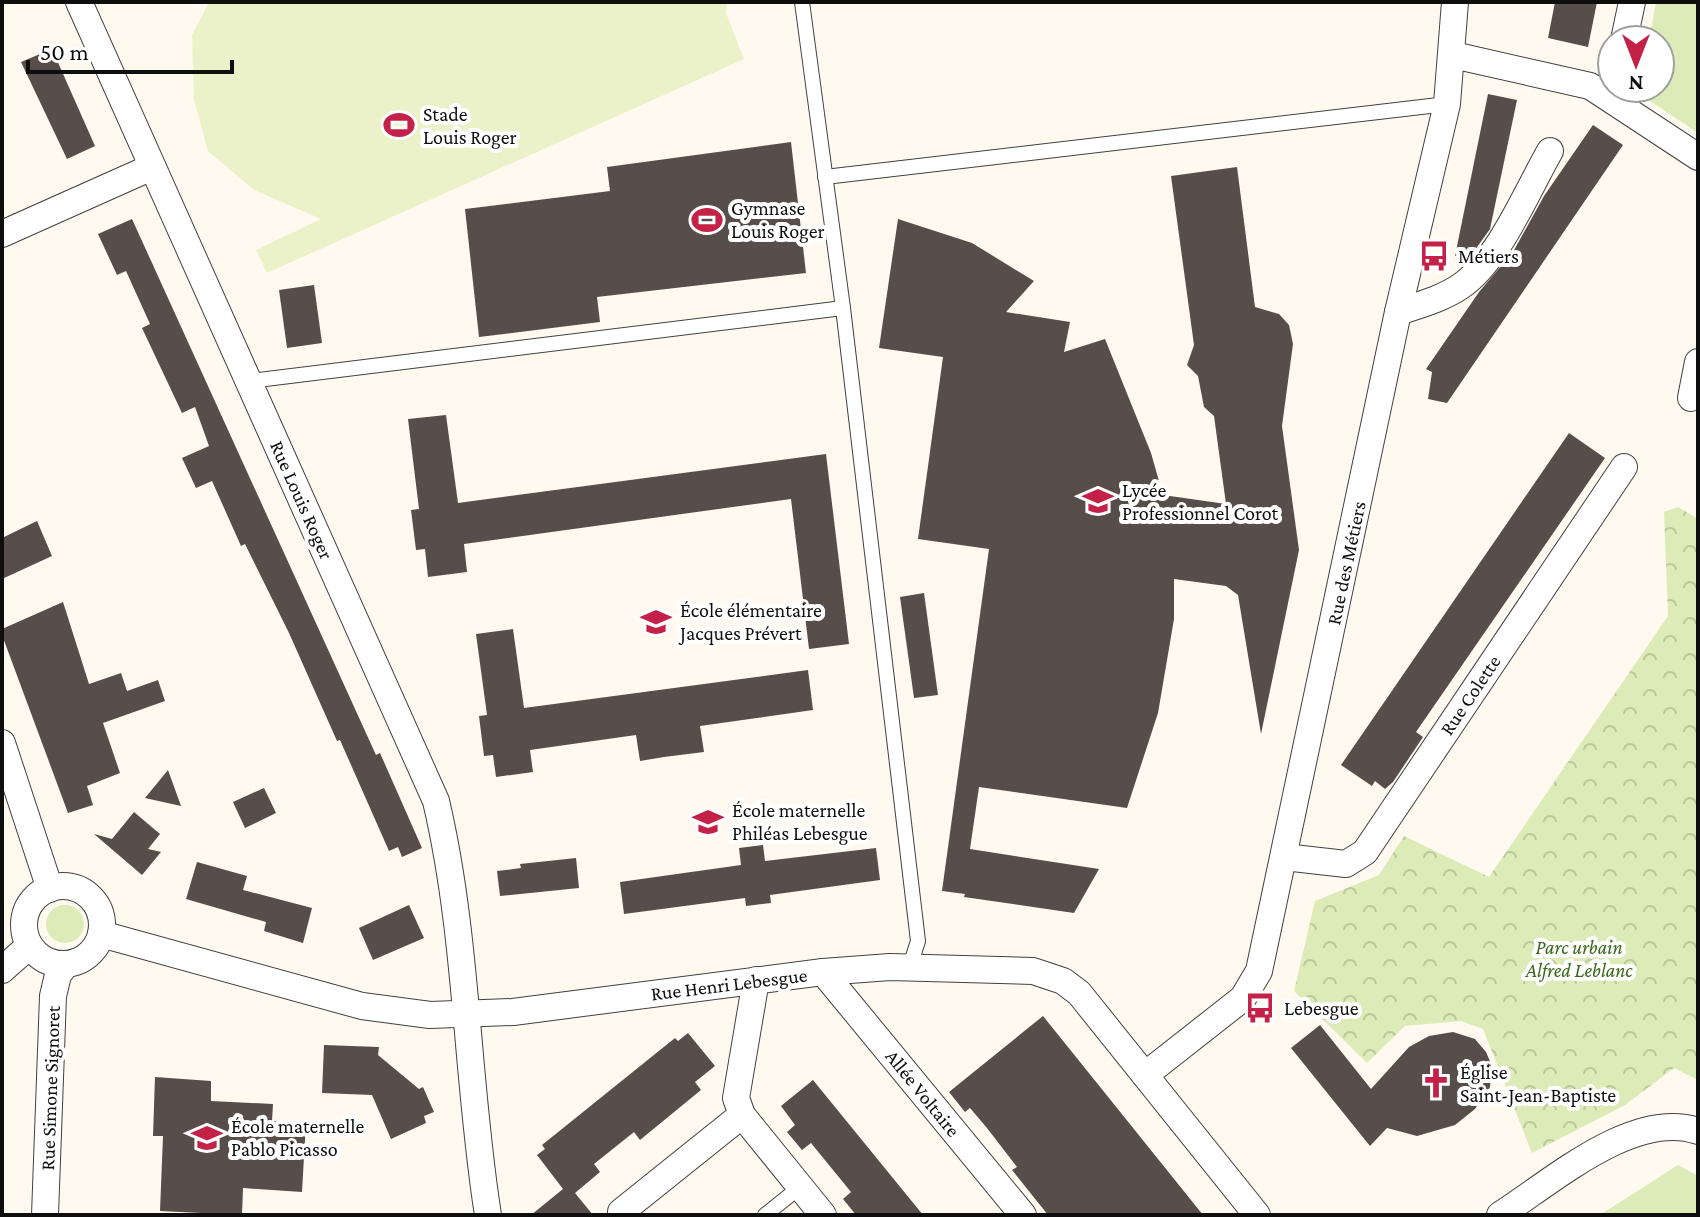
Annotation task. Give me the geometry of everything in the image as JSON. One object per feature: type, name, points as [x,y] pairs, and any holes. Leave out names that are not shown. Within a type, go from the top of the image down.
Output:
[{"type":"street","name":"Rue Louis Roger","points":[[79,2],[436,801],[457,897],[464,1015],[488,1215]]},
{"type":"street","name":"Rue des Métiers","points":[[1145,1075],[1250,989],[1262,959],[1398,312],[1447,104],[1455,2]]},
{"type":"street","points":[[1627,24],[1632,2]]},
{"type":"street","points":[[1453,55],[1564,78],[1596,88]]},
{"type":"street","points":[[1626,104],[1698,157]]},
{"type":"street","points":[[1398,312],[1440,297],[1472,278],[1491,254],[1550,151]]},
{"type":"street","points":[[2,234],[152,167]]},
{"type":"street","points":[[1691,398],[1698,362]]},
{"type":"street","name":"Rue Colette","points":[[1284,857],[1346,864],[1365,852],[1624,467]]},
{"type":"street","points":[[2,743],[50,889]]},
{"type":"street","points":[[2,970],[19,928],[32,902],[50,889],[68,887],[89,897],[101,916],[101,934],[87,956],[66,964],[45,960],[19,928]]},
{"type":"street","name":"Rue Henri Lebesgue","points":[[101,934],[362,1006],[409,1014],[464,1015],[823,972],[910,966],[1020,970],[1055,977],[1079,993],[1257,1215]]},
{"type":"street","name":"Rue Simone Signoret","points":[[45,1215],[53,996],[58,975],[66,964]]},
{"type":"street","name":"Allée Voltaire","points":[[823,972],[1023,1215]]},
{"type":"street","points":[[756,980],[735,1089],[742,1115],[823,1215]]},
{"type":"street","points":[[621,1212],[742,1115]]},
{"type":"street","points":[[1500,1215],[1639,1129],[1666,1125],[1698,1131]]},
{"type":"lane","points":[[802,2],[843,308],[918,941],[910,966]]},
{"type":"lane","points":[[825,177],[1447,104]]},
{"type":"lane","points":[[250,381],[843,308]]},
{"type":"lane","points":[[765,1215],[800,1187]]},
{"type":"green space","name":"Stade Louis Roger","points":[[209,2],[727,2],[726,13],[744,59],[267,273],[256,250],[321,219],[254,190],[208,151],[194,100],[192,35]]},
{"type":"green space","points":[[1656,2],[1698,2],[1698,133],[1654,104],[1676,104],[1676,24],[1652,24]]},
{"type":"green space","name":"Parc urbain Alfred Leblanc","points":[[1678,507],[1698,519],[1698,1080],[1674,1068],[1625,1105],[1532,1153],[1483,1029],[1461,1021],[1405,1026],[1367,1063],[1294,991],[1315,901],[1379,875],[1404,836],[1489,877],[1668,616],[1664,512]]},
{"type":"green space","points":[[65,905],[78,911],[84,924],[78,937],[65,943],[52,937],[46,924],[52,911]]},
{"type":"green space","points":[[1678,1165],[1698,1176],[1698,1215],[1600,1215]]},
{"type":"building","points":[[1555,2],[1597,2],[1588,47],[1548,38]]},
{"type":"building","points":[[52,49],[95,146],[67,159],[21,62]]},
{"type":"building","points":[[1488,94],[1517,100],[1490,229],[1475,250],[1455,256]]},
{"type":"building","points":[[1593,125],[1623,145],[1447,403],[1428,399],[1432,372],[1426,369],[1479,292],[1513,252],[1544,196]]},
{"type":"building","points":[[791,142],[806,273],[597,297],[600,322],[479,337],[465,209],[610,191],[607,167]]},
{"type":"building","points":[[1237,167],[1255,307],[1279,314],[1289,325],[1293,344],[1282,426],[1299,550],[1261,734],[1238,595],[1226,586],[1174,579],[1174,619],[1158,713],[1127,808],[979,787],[970,849],[1099,869],[1074,913],[942,891],[989,549],[918,539],[943,357],[879,348],[898,219],[972,243],[1034,281],[1006,312],[1070,322],[1064,352],[1105,339],[1151,453],[1163,495],[1226,504],[1214,416],[1204,407],[1198,376],[1187,365],[1194,345],[1171,176]]},
{"type":"building","points":[[132,219],[376,755],[380,753],[422,848],[402,857],[398,847],[389,851],[289,633],[245,544],[241,546],[212,481],[196,488],[182,458],[209,446],[195,407],[182,413],[142,328],[150,324],[126,271],[117,275],[98,234]]},
{"type":"building","points":[[314,285],[322,343],[287,348],[279,290]]},
{"type":"building","points":[[446,415],[458,503],[826,454],[849,644],[809,649],[791,499],[464,544],[467,572],[428,577],[425,549],[416,550],[411,510],[419,509],[408,419]]},
{"type":"building","points":[[1569,433],[1605,458],[1416,732],[1423,737],[1393,782],[1385,789],[1375,781],[1372,786],[1341,765]]},
{"type":"building","points":[[37,521],[52,556],[2,579],[2,538]]},
{"type":"building","points":[[924,593],[938,695],[914,698],[900,597]]},
{"type":"building","points":[[63,602],[89,684],[121,673],[127,691],[158,680],[165,701],[103,723],[120,773],[87,786],[93,805],[68,813],[2,635],[2,629]]},
{"type":"building","points":[[513,629],[524,708],[808,670],[813,710],[700,726],[704,752],[640,761],[636,735],[530,750],[533,772],[496,777],[493,755],[484,756],[479,716],[487,715],[476,634]]},
{"type":"building","points":[[168,770],[181,806],[145,798]]},
{"type":"building","points":[[264,788],[276,813],[245,828],[233,802]]},
{"type":"building","points":[[134,812],[160,834],[148,849],[161,852],[142,875],[94,834],[112,839]]},
{"type":"building","points":[[763,845],[765,861],[876,848],[880,880],[770,895],[771,903],[746,906],[745,898],[624,914],[620,882],[741,865],[739,848]]},
{"type":"building","points":[[576,858],[579,888],[500,896],[497,871],[521,868],[520,864]]},
{"type":"building","points":[[197,862],[247,876],[243,890],[312,908],[303,943],[264,931],[266,922],[186,899]]},
{"type":"building","points":[[409,905],[424,938],[373,960],[359,928]]},
{"type":"building","points":[[1043,1016],[1203,1215],[1048,1215],[1012,1170],[1017,1167],[987,1128],[970,1108],[965,1112],[949,1092]]},
{"type":"building","name":"Église Saint-Jean-Baptiste","points":[[1320,1025],[1371,1089],[1409,1047],[1429,1036],[1453,1032],[1475,1039],[1486,1052],[1492,1066],[1490,1087],[1475,1109],[1455,1125],[1417,1136],[1387,1128],[1370,1146],[1291,1048]]},
{"type":"building","points":[[688,1033],[715,1066],[695,1082],[701,1090],[640,1140],[634,1132],[594,1164],[600,1172],[575,1193],[593,1215],[531,1215],[563,1189],[537,1155],[545,1149],[542,1145],[675,1038],[678,1041]]},
{"type":"building","points":[[324,1045],[379,1047],[378,1055],[419,1089],[423,1087],[434,1112],[424,1116],[426,1123],[391,1139],[372,1095],[322,1093]]},
{"type":"building","points":[[155,1077],[211,1081],[211,1101],[273,1104],[272,1121],[306,1122],[302,1192],[243,1188],[242,1215],[160,1211],[163,1136],[153,1136]]},
{"type":"building","points":[[813,1080],[923,1215],[856,1215],[843,1199],[851,1192],[811,1143],[802,1150],[787,1132],[795,1125],[781,1106]]},
{"type":"place","name":"Stade Louis Roger","points":[[399,125]]},
{"type":"place","name":"Gymnase Louis Roger","points":[[707,220]]},
{"type":"place","name":"Métiers","points":[[1434,256]]},
{"type":"place","name":"Lycée Professionnel Corot","points":[[1098,501]]},
{"type":"place","name":"École élémentaire Jacques Prévert","points":[[656,622]]},
{"type":"place","name":"École maternelle Philéas Lebesgue","points":[[708,822]]},
{"type":"place","name":"Lebesgue","points":[[1260,1008]]},
{"type":"place","name":"Église Saint-Jean-Baptiste","points":[[1436,1083]]},
{"type":"place","name":"École maternelle Pablo Picasso","points":[[207,1138]]}]
